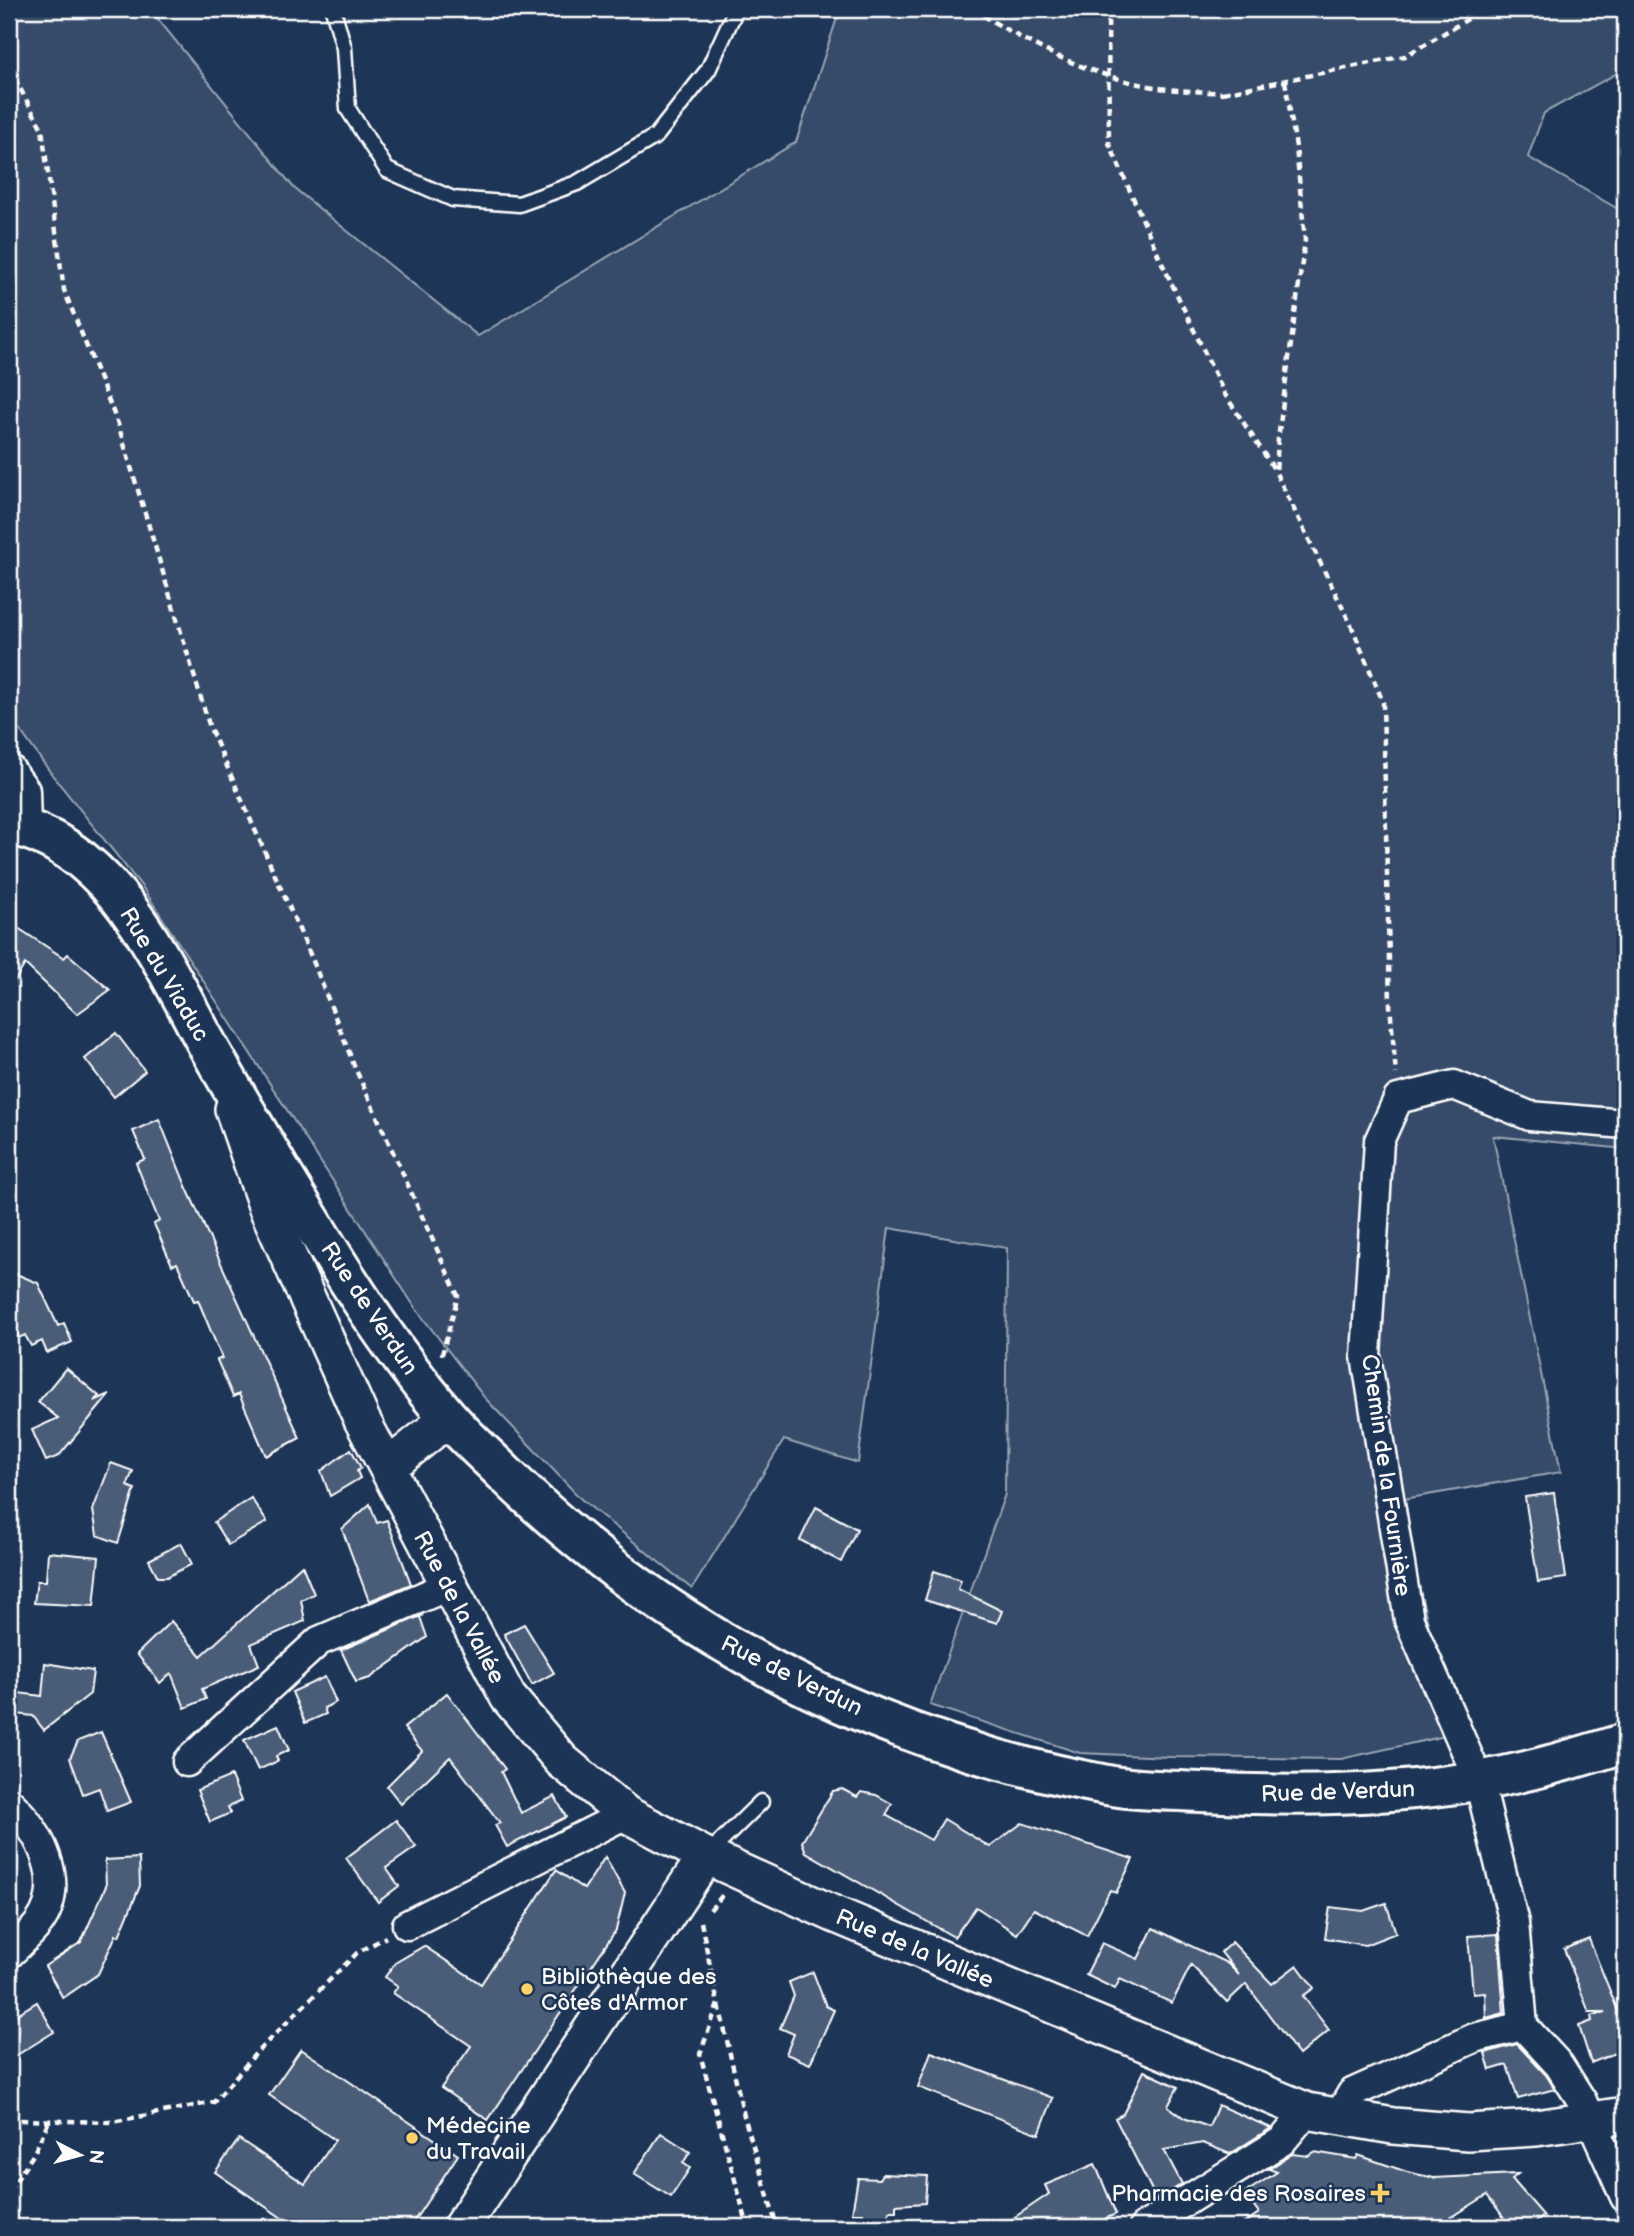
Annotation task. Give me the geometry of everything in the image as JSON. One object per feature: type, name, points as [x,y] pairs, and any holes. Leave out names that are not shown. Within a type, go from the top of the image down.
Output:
[{"type":"main road","name":"Rue du Viaduc","points":[[17,826],[82,861],[105,881],[139,922],[216,1060]]},
{"type":"main road","name":"Rue de Verdun","points":[[216,1060],[348,1279],[440,1407],[545,1512],[657,1602],[741,1654],[804,1686],[840,1703],[966,1750],[1113,1786],[1153,1789],[1248,1795],[1407,1790],[1479,1781],[1625,1743]]},
{"type":"street","points":[[9,768],[25,790],[17,826]]},
{"type":"street","name":"Rue de la Vallée","points":[[216,1060],[267,1208],[362,1420],[508,1698],[562,1760],[626,1814],[698,1869],[834,1914],[1322,2114],[1393,2126],[1468,2132],[1591,2122],[1625,2115]]},
{"type":"street","points":[[1398,1099],[1454,1085],[1530,1115],[1625,1124]]},
{"type":"street","name":"Chemin de la Fournière","points":[[1398,1099],[1379,1141],[1366,1356],[1409,1620],[1479,1781],[1514,1923],[1523,2026]]},
{"type":"street","points":[[388,1467],[440,1407]]},
{"type":"street","points":[[187,1762],[319,1642],[448,1586]]},
{"type":"street","points":[[9,1802],[30,1826],[43,1850],[52,1882],[50,1903],[39,1923],[9,1954]]},
{"type":"street","points":[[407,1925],[626,1814]]},
{"type":"street","points":[[461,2227],[698,1869]]},
{"type":"street","points":[[1144,2227],[1282,2141],[1352,2093],[1475,2038],[1523,2026],[1559,2065],[1582,2101],[1625,2197]]},
{"type":"lane","points":[[333,9],[344,48],[348,109],[387,170],[453,199],[519,204],[577,183],[656,136],[708,70],[736,9]]},
{"type":"lane","points":[[698,1869],[761,1802]]},
{"type":"path","points":[[973,9],[1024,41],[1093,72],[1155,87],[1223,93],[1405,56],[1485,9]]},
{"type":"path","points":[[1108,9],[1110,143],[1160,259],[1224,393],[1289,495],[1352,627],[1384,702],[1390,1004],[1398,1099]]},
{"type":"path","points":[[9,68],[42,129],[64,290],[118,424],[210,728],[313,961],[356,1070],[458,1296],[440,1407]]},
{"type":"path","points":[[1276,473],[1278,439],[1305,240],[1296,147],[1285,81]]},
{"type":"path","points":[[698,1869],[721,1897],[699,1924],[744,2116],[778,2227]]},
{"type":"path","points":[[9,2116],[19,2120],[112,2122],[214,2102],[257,2052],[357,1954],[407,1925]]},
{"type":"path","points":[[718,2004],[700,2054],[748,2227]]},
{"type":"path","points":[[9,2191],[33,2155],[49,2121]]},
{"type":"shaded area","points":[[9,9],[150,9],[294,188],[478,336],[796,142],[840,9],[1625,9],[1625,69],[1544,113],[1528,157],[1625,213],[1625,1149],[1493,1136],[1561,1472],[1398,1500],[1432,1640],[1468,1731],[1341,1759],[1080,1753],[930,1705],[1005,1494],[1007,1248],[889,1228],[858,1463],[784,1440],[692,1589],[581,1499],[484,1397],[416,1309],[143,888],[53,776],[9,715]]},
{"type":"building","points":[[18,928],[64,958],[68,954],[110,990],[77,1014],[25,964],[9,990],[9,942]]},
{"type":"building","points":[[116,1033],[145,1071],[114,1097],[85,1059]]},
{"type":"building","points":[[159,1119],[186,1186],[300,1438],[266,1456],[239,1394],[233,1397],[217,1360],[222,1358],[198,1300],[194,1301],[177,1263],[172,1265],[154,1224],[159,1221],[136,1163],[145,1159],[133,1131]]},
{"type":"building","points":[[9,1271],[38,1283],[58,1326],[64,1323],[72,1342],[47,1353],[42,1341],[31,1346],[25,1335],[19,1338],[9,1317]]},
{"type":"building","points":[[66,1368],[99,1396],[94,1401],[110,1394],[59,1456],[46,1461],[32,1430],[58,1418],[38,1402]]},
{"type":"building","points":[[351,1449],[361,1468],[357,1471],[360,1478],[330,1496],[321,1471]]},
{"type":"building","points":[[111,1463],[133,1471],[127,1486],[135,1489],[118,1543],[97,1535],[93,1510]]},
{"type":"building","points":[[1554,1493],[1566,1578],[1538,1582],[1525,1497]]},
{"type":"building","points":[[251,1498],[267,1522],[228,1545],[214,1522]]},
{"type":"building","points":[[370,1504],[377,1523],[387,1520],[411,1584],[369,1601],[342,1529]]},
{"type":"building","points":[[816,1507],[857,1529],[841,1562],[800,1540]]},
{"type":"building","points":[[181,1543],[192,1564],[167,1577],[158,1577],[149,1560]]},
{"type":"building","points":[[48,1552],[99,1557],[94,1606],[34,1603],[37,1581],[46,1581]]},
{"type":"building","points":[[302,1565],[314,1594],[301,1600],[305,1621],[251,1644],[259,1665],[202,1689],[206,1699],[185,1708],[171,1673],[160,1683],[137,1654],[171,1621],[201,1656]]},
{"type":"building","points":[[934,1571],[961,1580],[958,1589],[1002,1611],[997,1623],[925,1600]]},
{"type":"building","points":[[423,1615],[420,1617],[427,1637],[370,1678],[356,1682],[341,1650]]},
{"type":"building","points":[[524,1624],[554,1673],[532,1685],[504,1634]]},
{"type":"building","points":[[45,1663],[93,1671],[90,1694],[44,1730],[33,1716],[16,1714],[19,1693],[42,1696]]},
{"type":"building","points":[[325,1677],[336,1702],[324,1708],[326,1714],[305,1723],[292,1692]]},
{"type":"building","points":[[447,1693],[505,1769],[501,1772],[521,1813],[555,1796],[566,1817],[507,1847],[495,1825],[500,1823],[450,1757],[401,1804],[387,1786],[422,1751],[404,1728]]},
{"type":"building","points":[[278,1725],[289,1750],[276,1756],[278,1761],[258,1770],[244,1740]]},
{"type":"building","points":[[101,1732],[131,1802],[107,1811],[99,1788],[83,1794],[70,1758],[78,1741]]},
{"type":"building","points":[[231,1776],[241,1801],[228,1807],[231,1813],[210,1822],[197,1790]]},
{"type":"building","points":[[842,1789],[857,1797],[861,1792],[876,1795],[892,1804],[886,1815],[931,1840],[944,1819],[990,1847],[1022,1823],[1133,1859],[1116,1893],[1110,1890],[1087,1936],[1034,1909],[1017,1934],[976,1907],[954,1937],[806,1852],[802,1842],[833,1791]]},
{"type":"building","points":[[396,1820],[416,1847],[386,1868],[399,1886],[378,1902],[346,1858]]},
{"type":"building","points":[[605,1857],[625,1893],[616,1930],[488,2120],[441,2088],[471,2046],[393,1993],[398,1986],[385,1977],[395,1963],[424,1946],[481,1984],[556,1870],[584,1889]]},
{"type":"building","points":[[139,1858],[140,1886],[119,1936],[116,1935],[98,1974],[63,1998],[45,1966],[81,1942],[106,1886],[105,1860]]},
{"type":"building","points":[[1386,1903],[1396,1933],[1365,1945],[1325,1938],[1330,1907],[1363,1911]]},
{"type":"building","points":[[1153,1928],[1227,1963],[1239,1975],[1221,1952],[1232,1942],[1272,1984],[1297,1965],[1314,1988],[1303,1996],[1329,2030],[1299,2055],[1246,1984],[1227,2002],[1191,1965],[1172,2003],[1120,1979],[1115,1989],[1086,1975],[1102,1943],[1138,1959]]},
{"type":"building","points":[[1498,1934],[1504,2013],[1486,2018],[1485,1993],[1473,1994],[1468,1936]]},
{"type":"building","points":[[1589,1939],[1618,2011],[1625,2008],[1625,2049],[1591,2063],[1579,2026],[1592,2021],[1591,2016],[1605,2012],[1589,2012],[1564,1949]]},
{"type":"building","points":[[813,1972],[826,2006],[834,2010],[810,2064],[786,2054],[794,2034],[780,2028],[794,1996],[789,1982]]},
{"type":"building","points":[[37,2002],[54,2032],[9,2060],[9,2019]]},
{"type":"building","points":[[1517,2044],[1546,2075],[1555,2089],[1518,2099],[1507,2065],[1490,2070],[1485,2053]]},
{"type":"building","name":"Médecine du Travail","points":[[301,2049],[458,2155],[410,2227],[295,2227],[215,2172],[239,2139],[305,2184],[335,2140],[269,2095]]},
{"type":"building","points":[[931,2052],[1053,2098],[1039,2134],[918,2087]]},
{"type":"building","points":[[1144,2071],[1178,2087],[1168,2106],[1184,2118],[1209,2127],[1218,2105],[1271,2128],[1230,2154],[1203,2143],[1164,2150],[1182,2184],[1157,2200],[1115,2118],[1123,2114]]},
{"type":"building","points":[[661,2133],[690,2152],[683,2163],[690,2168],[671,2197],[634,2174]]},
{"type":"building","points":[[1314,2152],[1356,2159],[1358,2155],[1434,2178],[1518,2174],[1512,2179],[1544,2216],[1530,2227],[1511,2227],[1487,2195],[1436,2227],[1238,2227],[1259,2213],[1245,2193],[1277,2172],[1269,2169],[1292,2154],[1309,2156]]},
{"type":"building","points":[[1095,2164],[1116,2214],[1087,2227],[1000,2227],[1049,2194],[1045,2185]]},
{"type":"building","points":[[882,2174],[927,2176],[925,2203],[896,2205],[896,2211],[889,2211],[888,2227],[863,2227],[863,2213],[852,2213],[858,2178],[879,2179]]},
{"type":"place","name":"Bibliothèque des Côtes d'Armor","points":[[527,1989]]},
{"type":"place","name":"Médecine du Travail","points":[[412,2138]]},
{"type":"place","name":"Pharmacie des Rosaires","points":[[1380,2193]]}]
